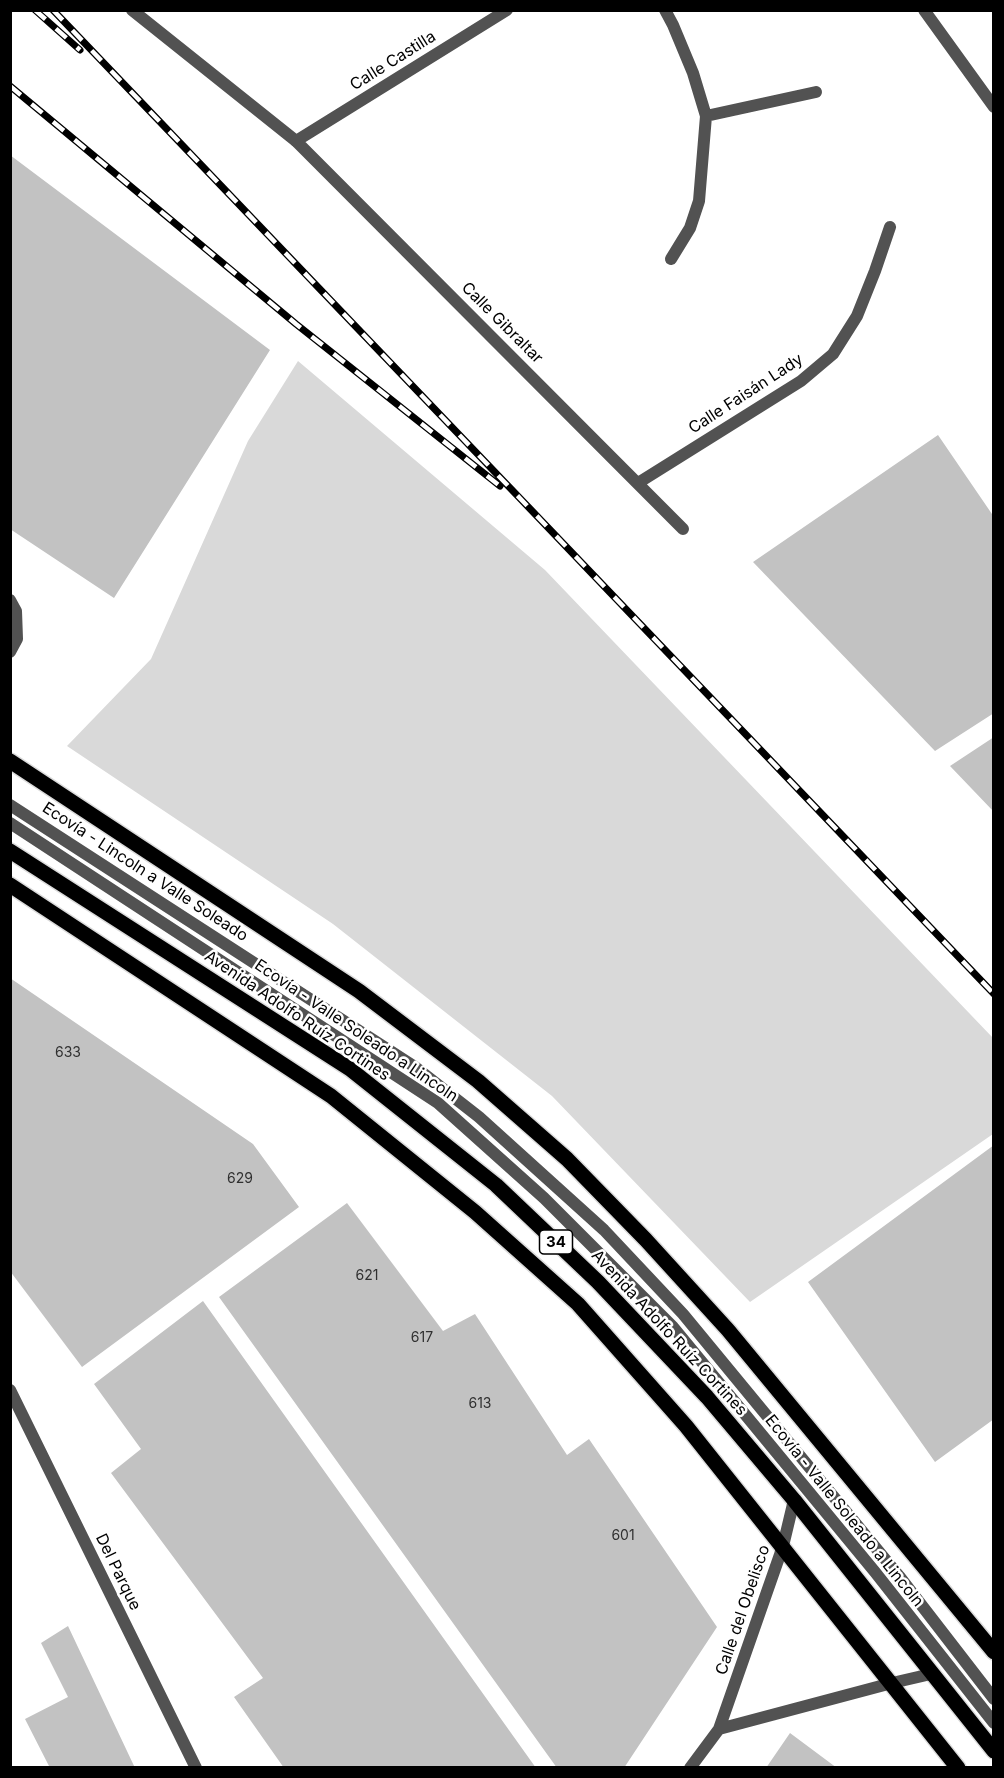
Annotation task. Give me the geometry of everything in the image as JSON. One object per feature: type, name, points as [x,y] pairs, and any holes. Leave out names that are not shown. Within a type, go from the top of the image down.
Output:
[{"type":"main road","points":[[10,761],[359,991],[478,1081],[567,1159],[646,1240],[728,1330],[993,1652]]},
{"type":"main road","name":"Avenida Adolfo Ruíz Cortines","points":[[10,850],[350,1069],[496,1185],[598,1282],[707,1397],[794,1500],[993,1751]]},
{"type":"main road","name":"34","points":[[10,885],[331,1096],[475,1212],[578,1304],[686,1426],[958,1767]]},
{"type":"street","name":"Calle Gibraltar","points":[[132,10],[296,141],[683,529]]},
{"type":"street","name":"Calle Castilla","points":[[296,141],[507,10]]},
{"type":"street","points":[[665,10],[674,25],[693,73],[706,116],[699,201],[690,228],[671,259]]},
{"type":"street","points":[[924,10],[993,107]]},
{"type":"street","points":[[706,116],[816,92]]},
{"type":"street","name":"Calle Faisán Lady","points":[[638,483],[801,381],[833,354],[857,316],[890,227]]},
{"type":"street","points":[[10,600],[16,611],[16,639],[10,652]]},
{"type":"street","name":"Ecovía - Lincoln a Valle Soleado","points":[[10,805],[415,1067],[479,1118],[604,1230],[690,1323],[899,1576],[993,1699]]},
{"type":"street","name":"Ecovía - Valle Soleado a Lincoln","points":[[10,823],[438,1103],[544,1198],[673,1327],[875,1572],[993,1723]]},
{"type":"street","name":"Del Parque","points":[[10,1390],[196,1767]]},
{"type":"street","name":"Calle del Obelisco","points":[[690,1767],[718,1729],[783,1546],[794,1500]]},
{"type":"street","points":[[718,1729],[931,1674]]},
{"type":"shaded area","points":[[298,361],[545,570],[993,1038],[993,1134],[750,1302],[552,1096],[333,924],[67,746],[151,659],[248,441]]},
{"type":"building","points":[[10,155],[270,350],[114,598],[10,529]]},
{"type":"building","points":[[938,435],[994,517],[994,713],[935,751],[753,562]]},
{"type":"building","points":[[994,737],[994,812],[950,766]]},
{"type":"building","points":[[10,978],[253,1144],[299,1207],[82,1367],[10,1271]]},
{"type":"building","points":[[994,1145],[994,1419],[935,1462],[808,1282]]},
{"type":"building","points":[[347,1203],[443,1331],[475,1314],[567,1455],[589,1439],[717,1627],[624,1768],[557,1768],[219,1297]]},
{"type":"building","points":[[203,1301],[536,1768],[284,1768],[234,1697],[263,1678],[111,1473],[141,1449],[94,1384]]},
{"type":"building","points":[[68,1626],[135,1768],[50,1768],[25,1719],[68,1697],[41,1643]]},
{"type":"building","points":[[790,1733],[837,1768],[766,1768]]},
{"type":"railway","points":[[35,10],[80,50]]},
{"type":"railway","points":[[53,10],[994,994]]},
{"type":"railway","points":[[10,86],[296,324],[500,486]]}]
